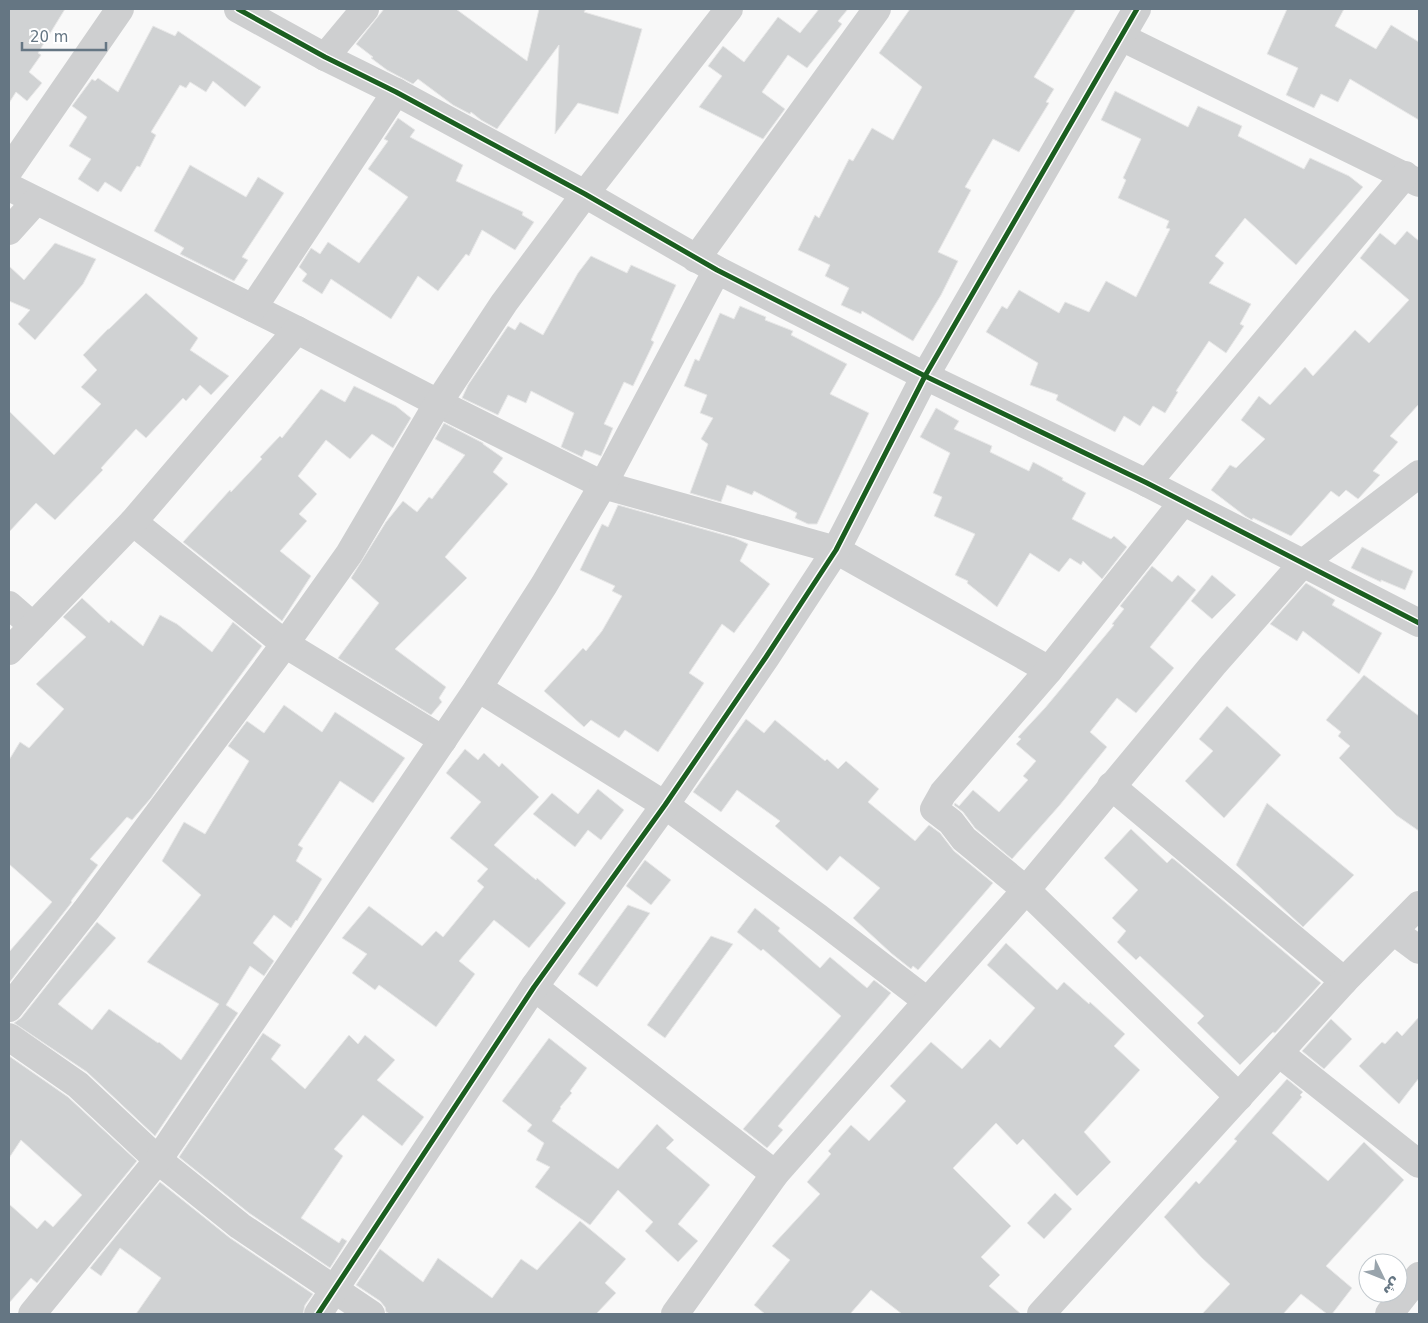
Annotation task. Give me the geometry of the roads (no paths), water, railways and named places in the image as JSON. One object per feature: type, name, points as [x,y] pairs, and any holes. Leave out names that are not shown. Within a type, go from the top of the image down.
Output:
[{"type":"street","points":[[9,170],[120,9]]},
{"type":"street","points":[[238,9],[585,194],[707,265],[926,376],[1147,483],[1419,623]]},
{"type":"street","points":[[325,57],[365,9]]},
{"type":"street","points":[[32,1314],[158,1160],[478,688],[544,585],[603,486],[707,265],[877,9]]},
{"type":"street","points":[[318,1314],[534,987],[665,805],[836,550],[926,376],[1137,9]]},
{"type":"street","points":[[9,1008],[87,909],[285,644],[349,554],[438,403],[504,303],[721,11]]},
{"type":"street","points":[[1121,37],[1412,179],[1147,483]]},
{"type":"street","points":[[253,308],[396,92]]},
{"type":"street","points":[[9,187],[297,330],[603,486],[836,550],[1049,670]]},
{"type":"street","points":[[9,231],[36,201]]},
{"type":"street","points":[[9,652],[133,522],[297,330]]},
{"type":"street","points":[[675,1314],[775,1174],[1026,890],[1213,665],[1303,563],[1419,474]]},
{"type":"street","points":[[1183,502],[1049,670],[943,793],[934,809],[951,822],[964,839],[1026,890],[1239,1097]]},
{"type":"street","points":[[133,522],[285,644],[443,740]]},
{"type":"street","points":[[9,605],[33,626]]},
{"type":"street","points":[[478,688],[665,805],[819,918],[927,1001]]},
{"type":"street","points":[[1111,786],[1344,981]]},
{"type":"street","points":[[1041,1314],[1344,981],[1395,932],[1419,905]]},
{"type":"street","points":[[1395,932],[1419,950]]},
{"type":"street","points":[[534,987],[775,1174]]},
{"type":"street","points":[[9,1037],[78,1085],[158,1160],[240,1226],[372,1314]]},
{"type":"street","points":[[1279,1053],[1419,1164]]},
{"type":"street","points":[[1389,1314],[1419,1276]]}]
